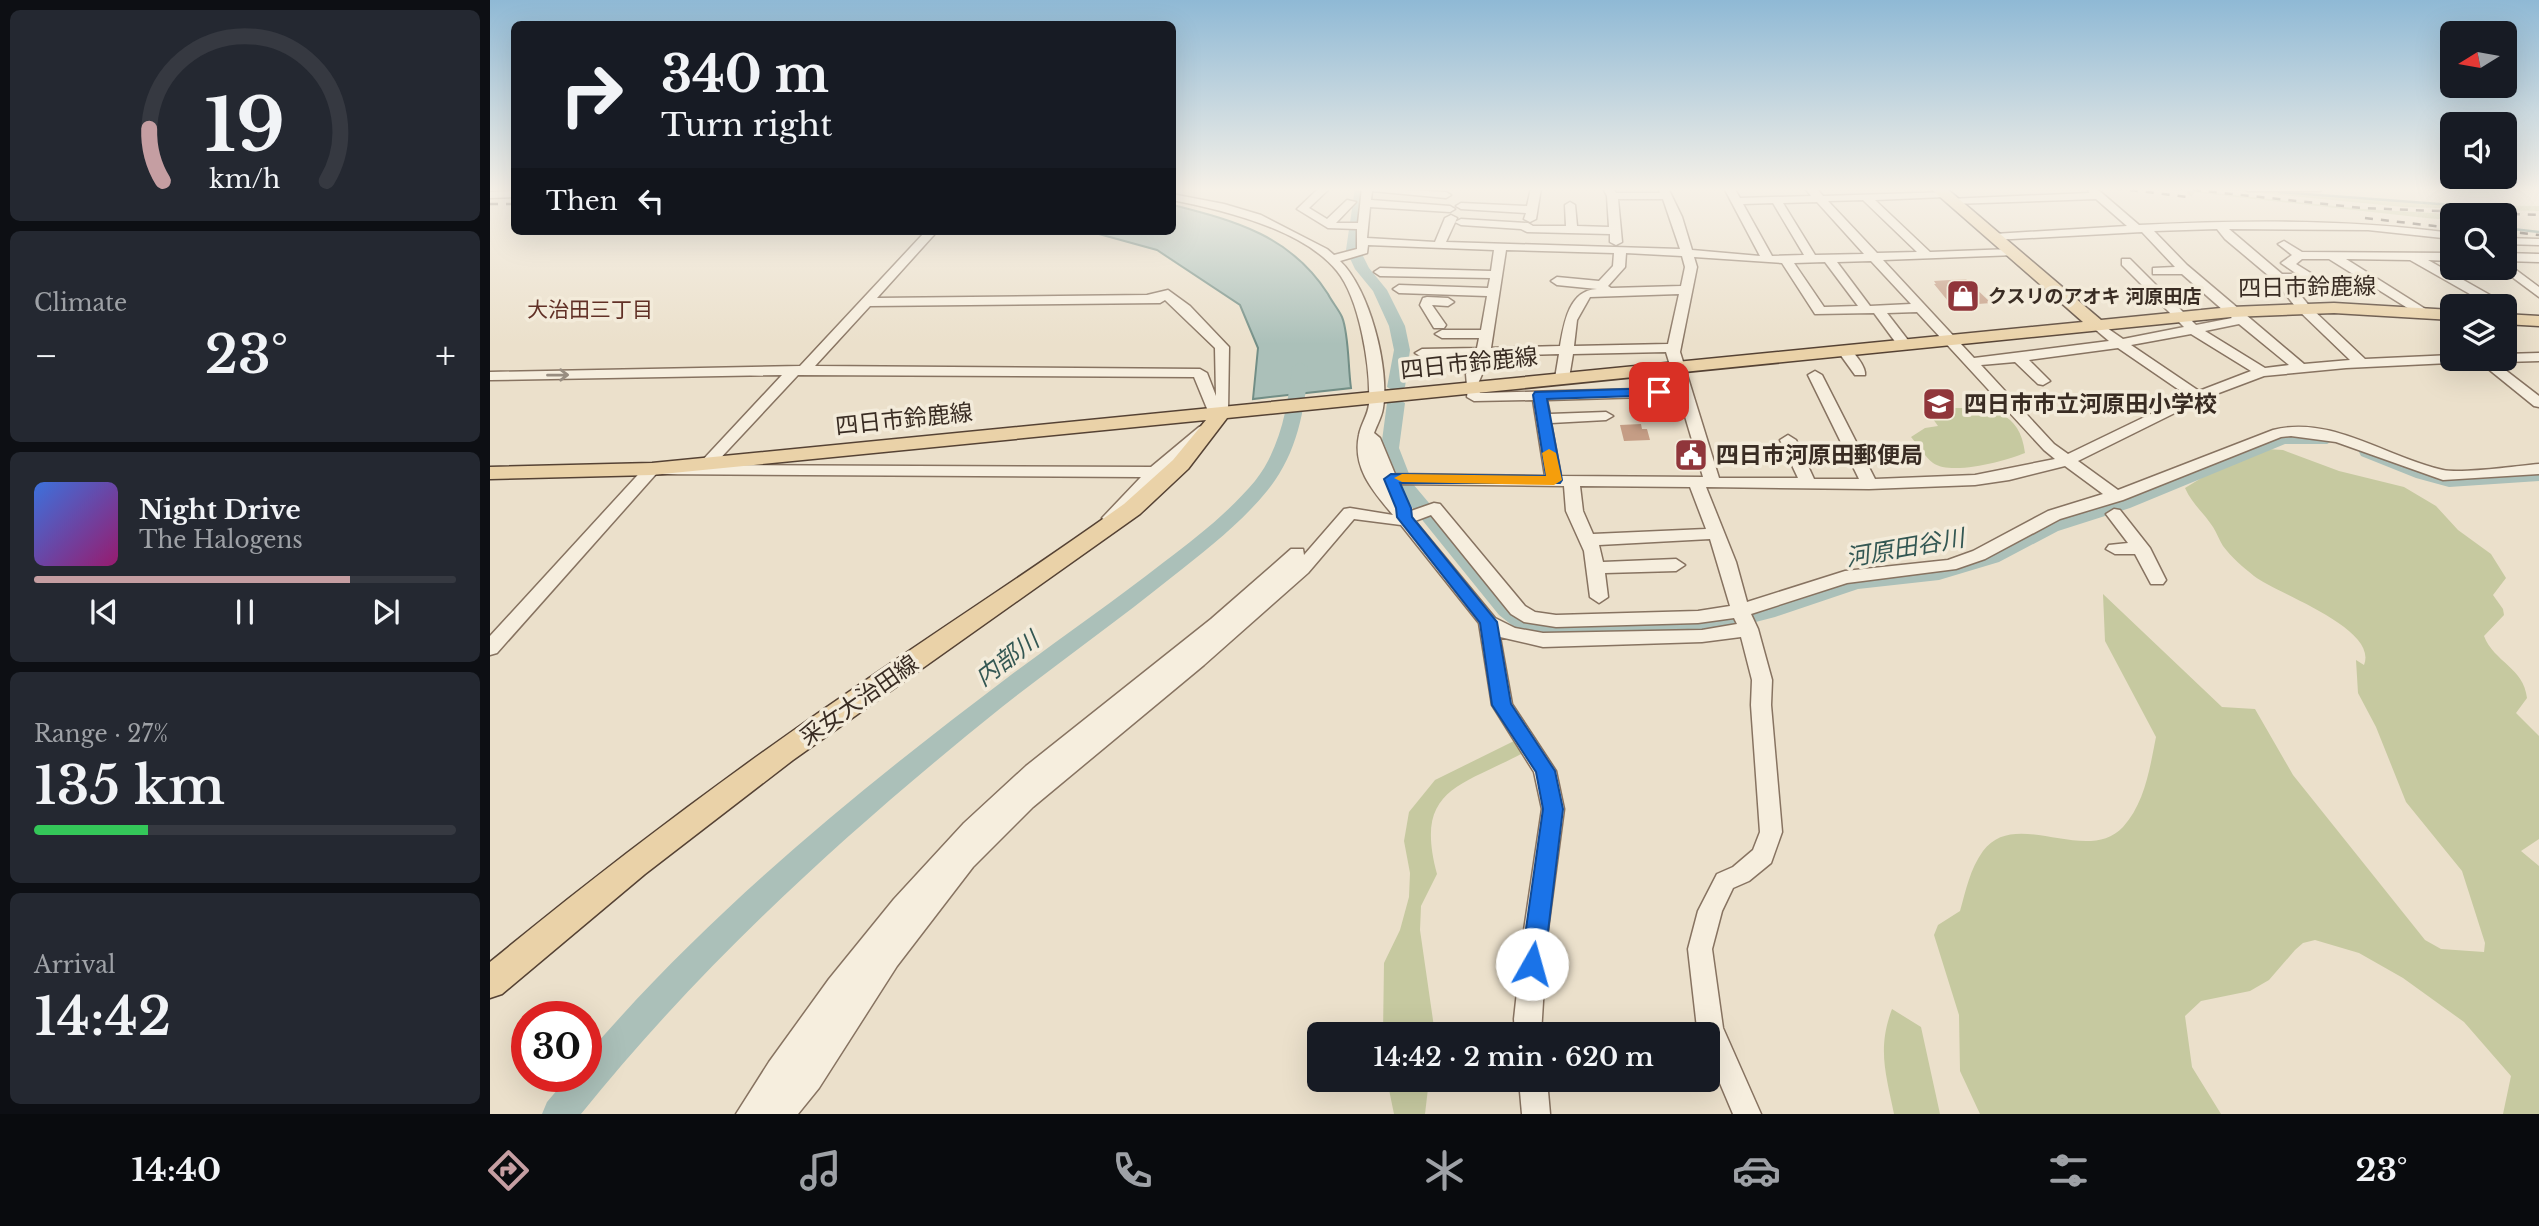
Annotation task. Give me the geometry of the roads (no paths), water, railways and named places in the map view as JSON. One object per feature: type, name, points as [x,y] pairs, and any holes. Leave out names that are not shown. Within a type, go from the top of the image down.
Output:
[{"type":"main road","points":[[1997,240],[2097,325]]},
{"type":"main road","name":"四日市鈴鹿線","points":[[490,473],[652,469],[1217,419],[1254,409],[2097,325],[2187,323],[2304,307],[2440,314]]},
{"type":"main road","points":[[2517,320],[2539,321]]},
{"type":"main road","name":"采女大治田線","points":[[490,983],[607,886],[732,790],[883,681],[1094,537],[1154,492],[1217,419]]},
{"type":"street","points":[[706,464],[923,240]]},
{"type":"street","points":[[1302,240],[1333,259],[1344,271],[1365,318],[1375,360],[1372,397],[1376,407],[1366,435],[1366,458],[1373,480],[1422,512],[1518,611],[1531,618],[1556,621],[1698,617],[1745,619]]},
{"type":"street","points":[[1357,240],[1357,250]]},
{"type":"street","points":[[1439,245],[1442,240]]},
{"type":"street","points":[[1523,246],[1524,240]]},
{"type":"street","points":[[1562,379],[1571,320],[1586,293],[1605,288],[1619,267],[1617,240]]},
{"type":"street","points":[[1684,240],[1691,267],[1673,348],[1715,534],[1727,562],[1762,680],[1761,705],[1771,832],[1763,856],[1741,874],[1726,881],[1710,911],[1700,950],[1710,1028],[1747,1114]]},
{"type":"street","points":[[1757,240],[1768,260]]},
{"type":"street","points":[[1800,240],[1812,259]]},
{"type":"street","points":[[1858,240],[2065,461],[2115,505],[2157,580]]},
{"type":"street","points":[[1911,240],[1928,256]]},
{"type":"street","points":[[2153,240],[2237,316],[2299,367]]},
{"type":"street","points":[[2233,240],[2279,278],[2304,307],[2361,363]]},
{"type":"street","points":[[2389,240],[2479,294]]},
{"type":"street","points":[[2517,241],[2539,242]]},
{"type":"street","points":[[2279,278],[2311,277],[2292,260],[2284,244]]},
{"type":"street","points":[[1333,259],[1357,250],[1439,245],[1688,252],[1768,260],[2012,253]]},
{"type":"street","points":[[1501,246],[1483,353],[1472,388],[1474,397],[1685,392]]},
{"type":"street","points":[[1357,250],[1369,251],[1376,258],[1376,272],[1496,275]]},
{"type":"street","points":[[1576,254],[1619,251]]},
{"type":"street","points":[[1886,270],[1953,266],[1942,256]]},
{"type":"street","points":[[2292,260],[2332,256],[2440,257]]},
{"type":"street","points":[[2332,256],[2422,313]]},
{"type":"street","points":[[2392,256],[2455,294]]},
{"type":"street","points":[[2517,257],[2539,258]]},
{"type":"street","points":[[1829,259],[1904,344]]},
{"type":"street","points":[[1786,260],[1820,311],[1921,308]]},
{"type":"street","points":[[2126,262],[2187,323],[2262,372]]},
{"type":"street","points":[[2157,271],[2185,270]]},
{"type":"street","points":[[2517,275],[2539,293]]},
{"type":"street","points":[[1557,281],[1605,288],[1686,290]]},
{"type":"street","points":[[1399,289],[1492,297]]},
{"type":"street","points":[[866,302],[1138,300],[1164,293],[1222,347],[1223,404],[1217,419],[1155,472],[1094,537]]},
{"type":"street","points":[[1486,334],[1441,330],[1426,302],[1492,297]]},
{"type":"street","points":[[1971,362],[2121,344],[2187,323]]},
{"type":"street","points":[[2097,325],[2151,367],[2198,396]]},
{"type":"street","points":[[1422,353],[1673,348]]},
{"type":"street","points":[[1844,350],[1860,372]]},
{"type":"street","points":[[2517,358],[2539,357]]},
{"type":"street","points":[[2018,358],[2043,382]]},
{"type":"street","points":[[1402,478],[1869,484],[1975,481],[2065,461],[2198,396],[2262,372],[2299,367],[2440,360]]},
{"type":"street","points":[[490,376],[917,369],[1200,373],[1217,419]]},
{"type":"street","points":[[2498,371],[2539,403]]},
{"type":"street","points":[[1815,375],[1869,484]]},
{"type":"street","points":[[1539,395],[1542,419],[1571,506],[1581,531],[1588,540],[1600,597]]},
{"type":"street","points":[[1542,419],[1606,416]]},
{"type":"street","points":[[1488,622],[1510,634],[1543,640],[1702,636],[1845,577],[1959,562],[1979,555],[2054,516],[2115,505],[2278,433],[2291,431],[2339,438],[2438,474],[2539,469]]},
{"type":"street","points":[[1366,435],[1372,438],[1402,478],[1488,622],[1502,705],[1545,771],[1553,809],[1527,1022]]},
{"type":"street","points":[[1788,440],[1808,483]]},
{"type":"street","points":[[490,648],[652,469],[1155,472]]},
{"type":"street","points":[[1402,478],[1404,508],[1422,512]]},
{"type":"street","points":[[780,1114],[809,1077],[888,958],[926,907],[965,860],[1025,801],[1197,660],[1302,569],[1350,513],[1398,521],[1422,512]]},
{"type":"street","points":[[1588,540],[1715,534]]},
{"type":"street","points":[[2115,549],[2141,548]]},
{"type":"street","points":[[750,1114],[827,1002],[890,921],[957,846],[1044,762],[1219,622],[1297,552]]},
{"type":"street","points":[[1594,568],[1676,565]]},
{"type":"street","points":[[1533,1092],[1536,1114]]},
{"type":"water","points":[[1121,240],[1270,240],[1279,245],[1313,274],[1342,317],[1351,388],[1253,399],[1258,348],[1240,305],[1157,250]]},
{"type":"waterway","name":"河原田谷川","points":[[1354,240],[1353,250],[1362,269],[1380,290],[1397,326],[1402,350],[1396,387]]},
{"type":"waterway","name":"内部川","points":[[559,1114],[607,1056],[710,946],[821,843],[936,747],[1155,580],[1236,513],[1260,487],[1278,461],[1293,415],[1300,367]]},
{"type":"waterway","name":"河原田谷川","points":[[1396,403],[1390,448],[1404,485],[1507,610],[1526,625],[1552,630],[1721,623],[1767,612],[1855,582],[1939,573],[1992,557],[2051,527],[2123,504],[2282,439],[2327,439]]},
{"type":"waterway","name":"河原田谷川","points":[[2368,452],[2423,474],[2449,481],[2539,475]]},
{"type":"place","name":"クスリのアオキ 河原田店","points":[[1963,296]]},
{"type":"place","name":"四日市市立河原田小学校","points":[[1939,404]]},
{"type":"place","name":"四日市河原田郵便局","points":[[1691,455]]},
{"type":"district","name":"大治田三丁目","points":[[590,310]]}]
